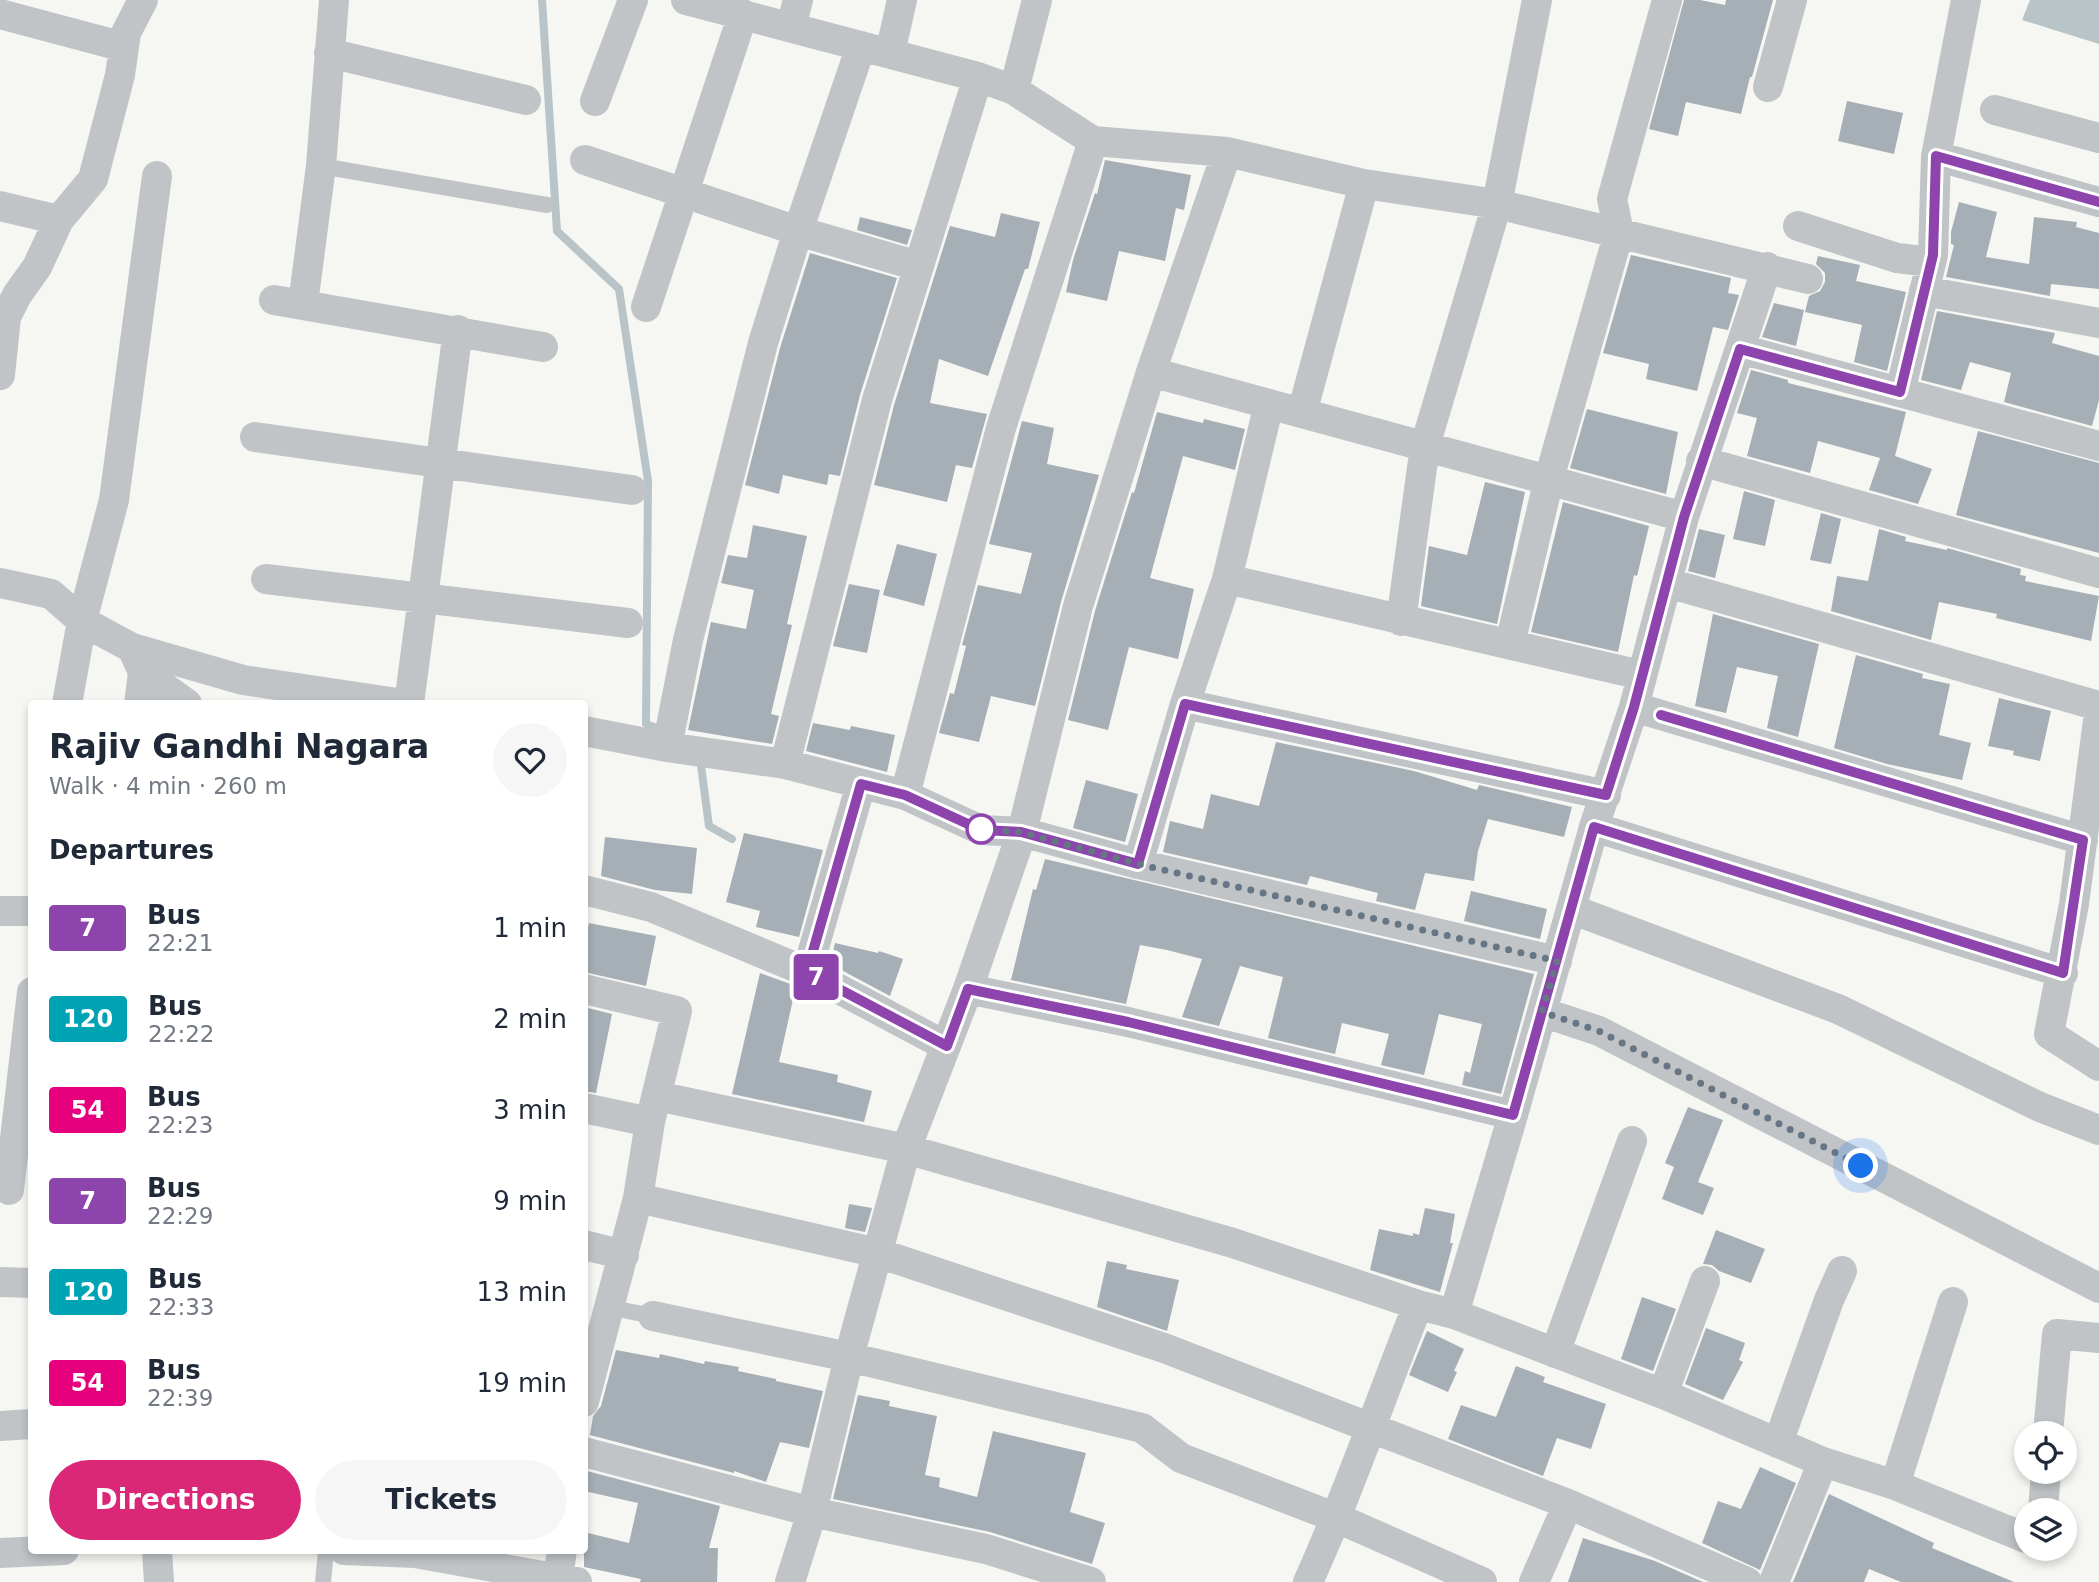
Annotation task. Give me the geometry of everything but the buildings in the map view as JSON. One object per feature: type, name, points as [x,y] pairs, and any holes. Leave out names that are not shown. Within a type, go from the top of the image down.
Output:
[{"type":"street","points":[[6,0],[0,14],[124,47]]},
{"type":"street","points":[[0,375],[6,317],[17,295],[37,267],[59,220],[93,179],[120,75],[126,33],[143,0]]},
{"type":"street","points":[[334,0],[321,166],[288,302],[543,347]]},
{"type":"street","points":[[595,102],[633,0]]},
{"type":"street","points":[[686,0],[744,14],[795,14],[861,46],[978,77],[1014,90],[1093,141],[1227,152],[1364,184],[1497,204],[1808,279]]},
{"type":"street","points":[[890,53],[902,0]]},
{"type":"street","points":[[1014,90],[1037,0]]},
{"type":"street","points":[[1401,621],[1425,446],[1497,204],[1537,0]]},
{"type":"street","points":[[1510,643],[1549,479],[1619,232],[1612,199],[1667,0]]},
{"type":"street","points":[[1769,87],[1792,0]]},
{"type":"street","points":[[1900,392],[1931,262],[1936,156],[1966,0]]},
{"type":"street","points":[[646,307],[744,14]]},
{"type":"street","points":[[681,743],[688,640],[756,370],[798,231],[861,46]]},
{"type":"street","points":[[329,52],[526,100]]},
{"type":"street","points":[[785,764],[877,400],[978,77]]},
{"type":"street","points":[[1995,110],[2099,138]]},
{"type":"street","points":[[905,795],[1001,428],[1093,141]]},
{"type":"street","points":[[790,1582],[812,1512],[849,1357],[906,1149],[968,989],[1021,832],[1079,606],[1151,372],[1227,152]]},
{"type":"street","points":[[1936,156],[2099,202]]},
{"type":"street","points":[[585,160],[798,231],[918,266]]},
{"type":"street","points":[[68,700],[82,621],[114,500],[157,176]]},
{"type":"street","points":[[1302,413],[1364,184]]},
{"type":"street","points":[[0,206],[59,220]]},
{"type":"street","points":[[1798,226],[1897,258],[1931,262]]},
{"type":"street","points":[[1454,1314],[1594,827],[1634,707],[1684,517],[1767,267]]},
{"type":"street","points":[[1924,291],[2099,323]]},
{"type":"street","points":[[408,700],[458,330]]},
{"type":"street","points":[[1740,349],[2099,446]]},
{"type":"street","points":[[1151,372],[1684,517]]},
{"type":"street","points":[[1138,864],[1185,704],[1227,579],[1269,404]]},
{"type":"street","points":[[255,437],[632,490]]},
{"type":"street","points":[[1702,461],[2099,573]]},
{"type":"street","points":[[266,579],[628,623]]},
{"type":"street","points":[[1227,579],[1642,675]]},
{"type":"street","points":[[0,583],[51,594],[82,621],[138,660],[183,700]]},
{"type":"street","points":[[1668,583],[2099,706]]},
{"type":"street","points":[[138,660],[243,680],[380,700]]},
{"type":"street","points":[[138,660],[139,700]]},
{"type":"street","points":[[1185,704],[1606,795]]},
{"type":"street","points":[[1634,707],[2083,840]]},
{"type":"street","points":[[2099,713],[2096,777],[2083,840],[2087,911],[2063,973],[2049,1034],[2099,1066]]},
{"type":"street","points":[[588,731],[681,743],[785,764],[905,795],[981,830],[1021,832],[1138,864],[1557,961]]},
{"type":"street","points":[[807,972],[861,784]]},
{"type":"street","points":[[1594,827],[2063,973]]},
{"type":"street","points":[[588,891],[651,907],[807,972],[947,1046]]},
{"type":"street","points":[[1571,909],[1838,1009],[2040,1107],[2099,1130]]},
{"type":"street","points":[[0,911],[28,911]]},
{"type":"street","points":[[968,989],[1128,1022],[1513,1115]]},
{"type":"street","points":[[588,990],[677,1011],[654,1109],[638,1198],[588,1385]]},
{"type":"street","points":[[1542,1012],[1599,1031],[2099,1288]]},
{"type":"street","points":[[9,1190],[28,1026]]},
{"type":"street","points":[[588,1108],[654,1109],[906,1149],[1233,1243],[1418,1305],[1454,1314],[1663,1394],[1822,1462],[1895,1485],[2014,1533]]},
{"type":"street","points":[[1555,1353],[1632,1141]]},
{"type":"street","points":[[638,1198],[878,1253],[1164,1348],[1568,1504],[1747,1582]]},
{"type":"street","points":[[588,1246],[624,1255]]},
{"type":"street","points":[[1778,1443],[1842,1271]]},
{"type":"street","points":[[1663,1394],[1705,1281]]},
{"type":"street","points":[[0,1282],[28,1283]]},
{"type":"street","points":[[1895,1485],[1953,1302]]},
{"type":"street","points":[[1308,1582],[1337,1518],[1418,1305]]},
{"type":"street","points":[[653,1316],[849,1357],[1142,1428],[1181,1458],[1337,1518],[1482,1582]]},
{"type":"street","points":[[2050,1421],[2057,1334],[2099,1338]]},
{"type":"street","points":[[0,1426],[28,1424]]},
{"type":"street","points":[[588,1453],[812,1512],[986,1549],[1091,1582]]},
{"type":"street","points":[[1774,1582],[1822,1462]]},
{"type":"street","points":[[1534,1582],[1568,1504]]},
{"type":"street","points":[[0,1553],[28,1552]]},
{"type":"street","points":[[157,1554],[159,1582]]},
{"type":"street","points":[[420,1554],[465,1571],[565,1570]]},
{"type":"lane","points":[[321,166],[547,205]]},
{"type":"lane","points":[[607,1307],[653,1316]]},
{"type":"lane","points":[[323,1582],[326,1554]]},
{"type":"shaded area","points":[[2030,0],[2099,0],[2099,44],[2022,20]]},
{"type":"waterway","points":[[542,0],[557,231],[619,289],[648,481],[646,724],[665,731]]},
{"type":"waterway","points":[[700,758],[709,826],[732,839]]},
{"type":"bus line","name":"7","points":[[1661,715],[2083,840],[2063,973],[1594,827],[1513,1115],[1128,1022],[968,989],[947,1046],[807,972],[861,784],[905,795],[981,830],[1021,832],[1138,864],[1185,704],[1606,795],[1634,707],[1684,517],[1740,349],[1900,392],[1933,255],[1936,156],[2099,202]]},
{"type":"route","points":[[981,829],[1021,832],[1138,864],[1557,961],[1542,1012],[1599,1031],[1861,1166]]}]
